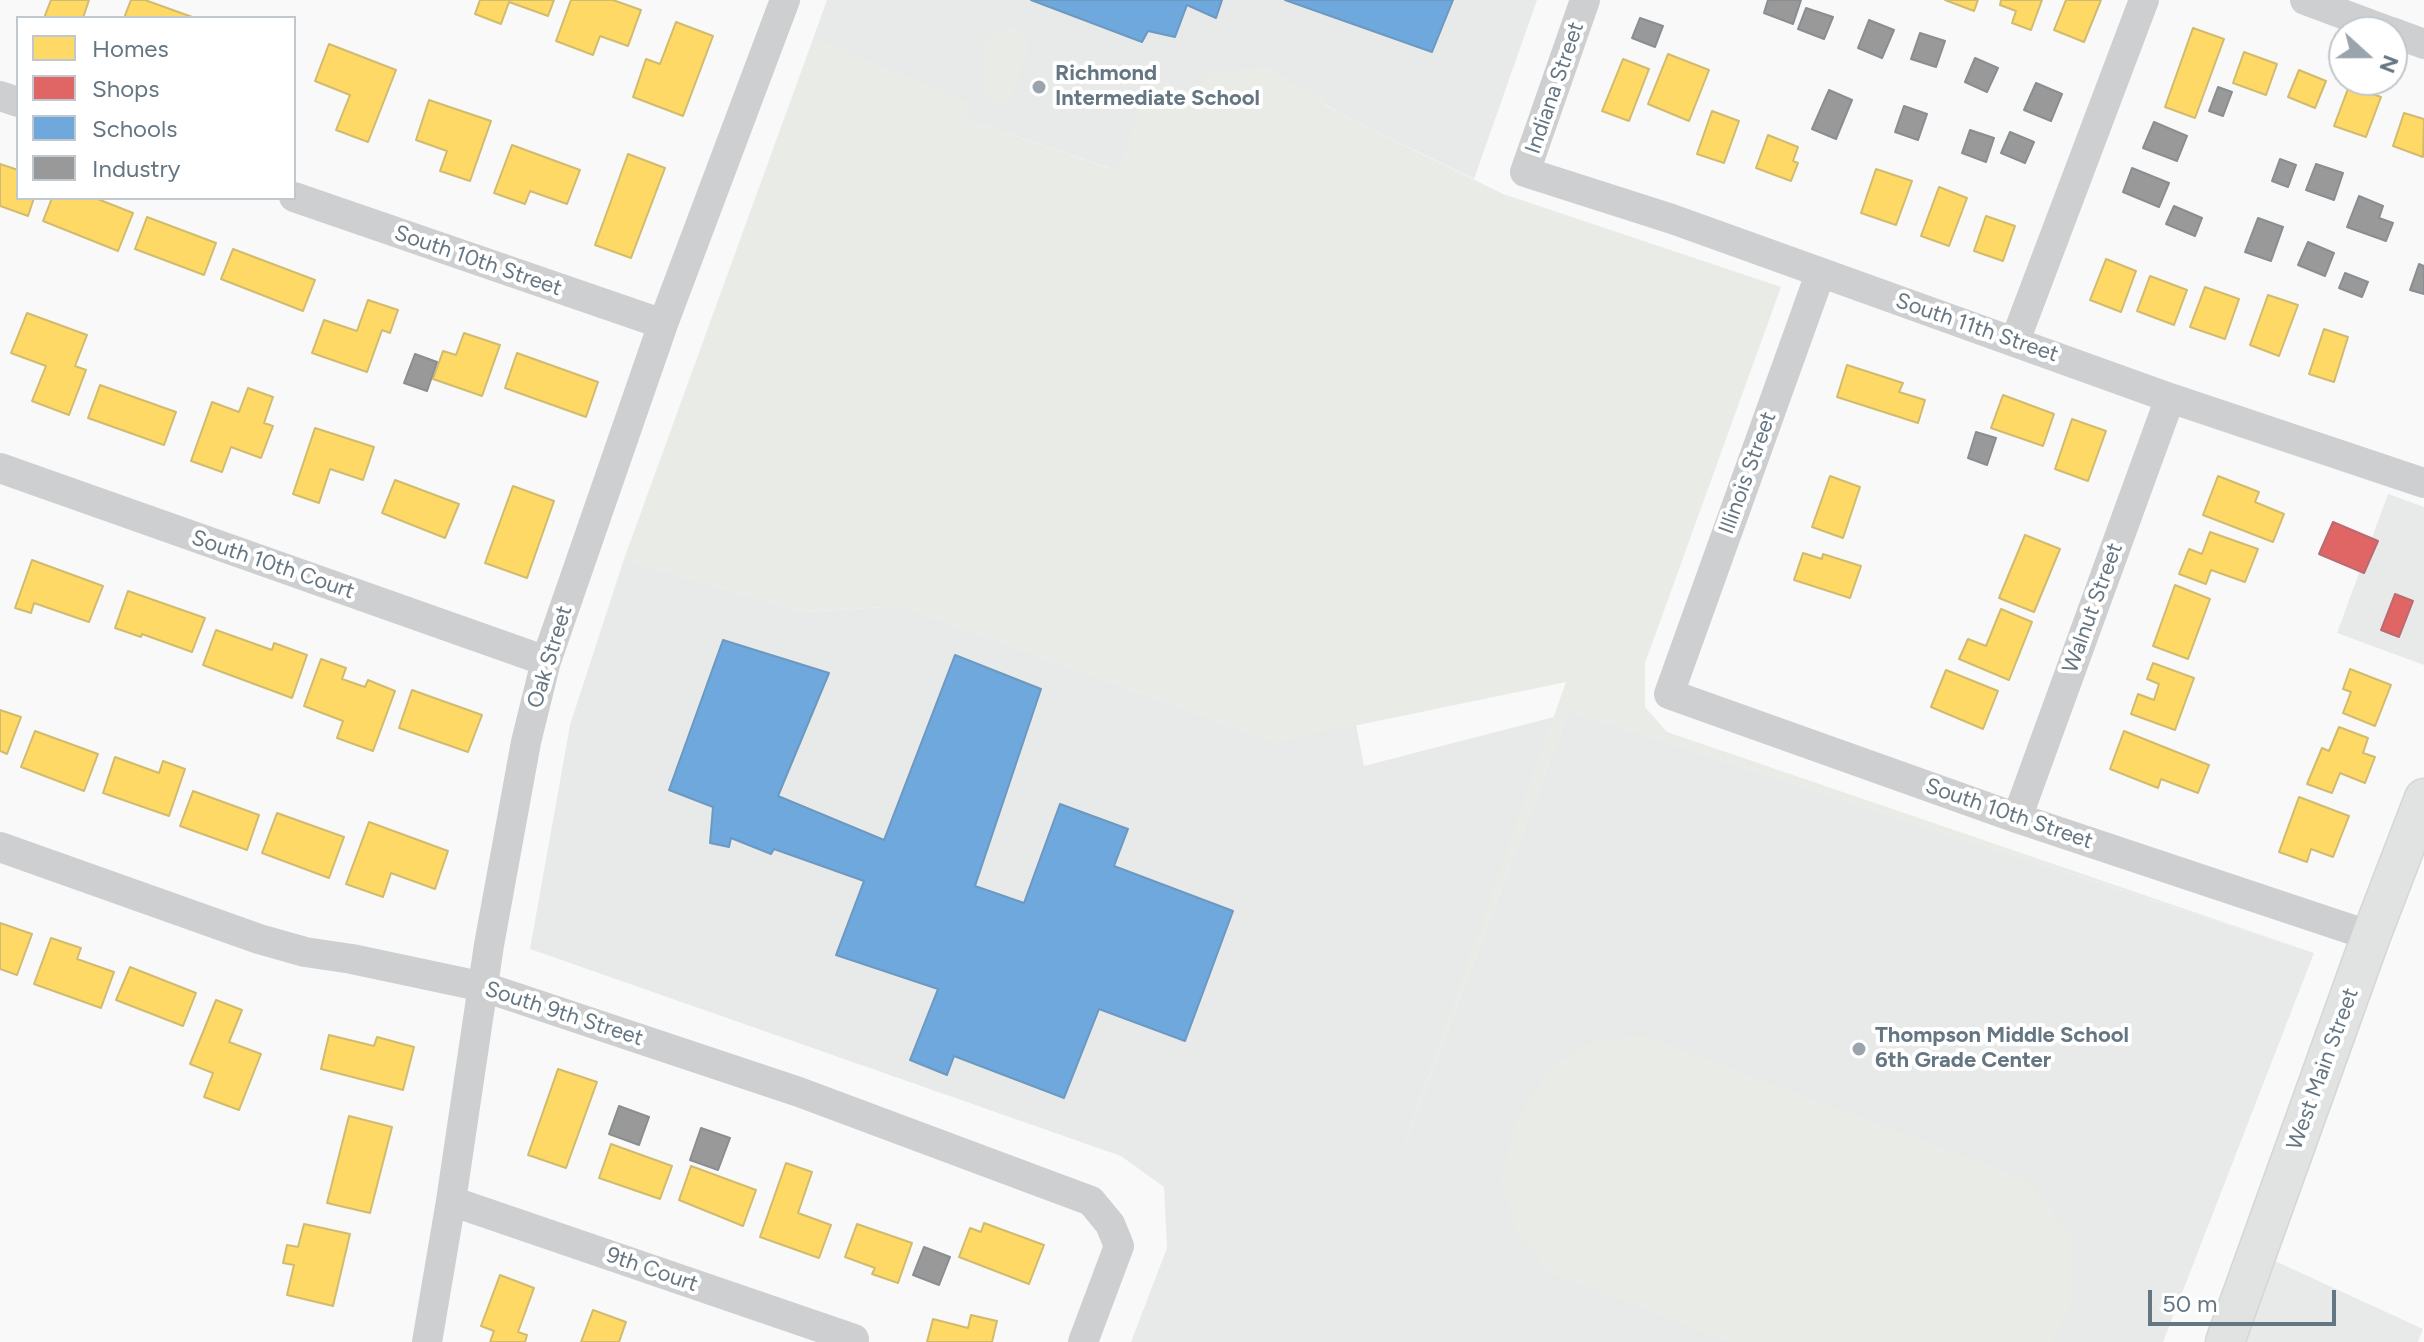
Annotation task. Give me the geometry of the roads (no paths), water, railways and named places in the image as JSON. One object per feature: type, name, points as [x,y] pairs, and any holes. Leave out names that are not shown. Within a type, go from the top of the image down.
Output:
[{"type":"main road","name":"West Main Street","points":[[2225,1342],[2424,798]]},
{"type":"street","name":"Oak Street","points":[[427,1342],[526,742],[546,661],[663,324],[785,0]]},
{"type":"street","name":"Indiana Street","points":[[1530,174],[1525,172],[1585,0]]},
{"type":"street","points":[[2015,341],[2144,0]]},
{"type":"street","points":[[2305,0],[2348,16]]},
{"type":"street","name":"South 11th Street","points":[[1530,174],[1672,219],[2170,398],[2424,483]]},
{"type":"street","name":"South 10th Street","points":[[296,198],[663,324]]},
{"type":"street","name":"Illinois Street","points":[[1676,673],[1820,274]]},
{"type":"street","name":"Walnut Street","points":[[2017,818],[2170,398]]},
{"type":"street","name":"South 10th Court","points":[[0,468],[546,661]]},
{"type":"street","name":"South 10th Street","points":[[1676,673],[1669,694],[2017,818],[2371,936]]},
{"type":"street","name":"South 9th Street","points":[[0,847],[305,952],[484,987],[799,1092],[1091,1201],[1110,1224],[1119,1246],[1083,1342]]},
{"type":"street","name":"9th Court","points":[[451,1201],[854,1339]]},
{"type":"place","name":"Richmond Intermediate School","points":[[1039,87]]},
{"type":"place","name":"Thompson Middle School 6th Grade Center","points":[[1859,1049]]}]
